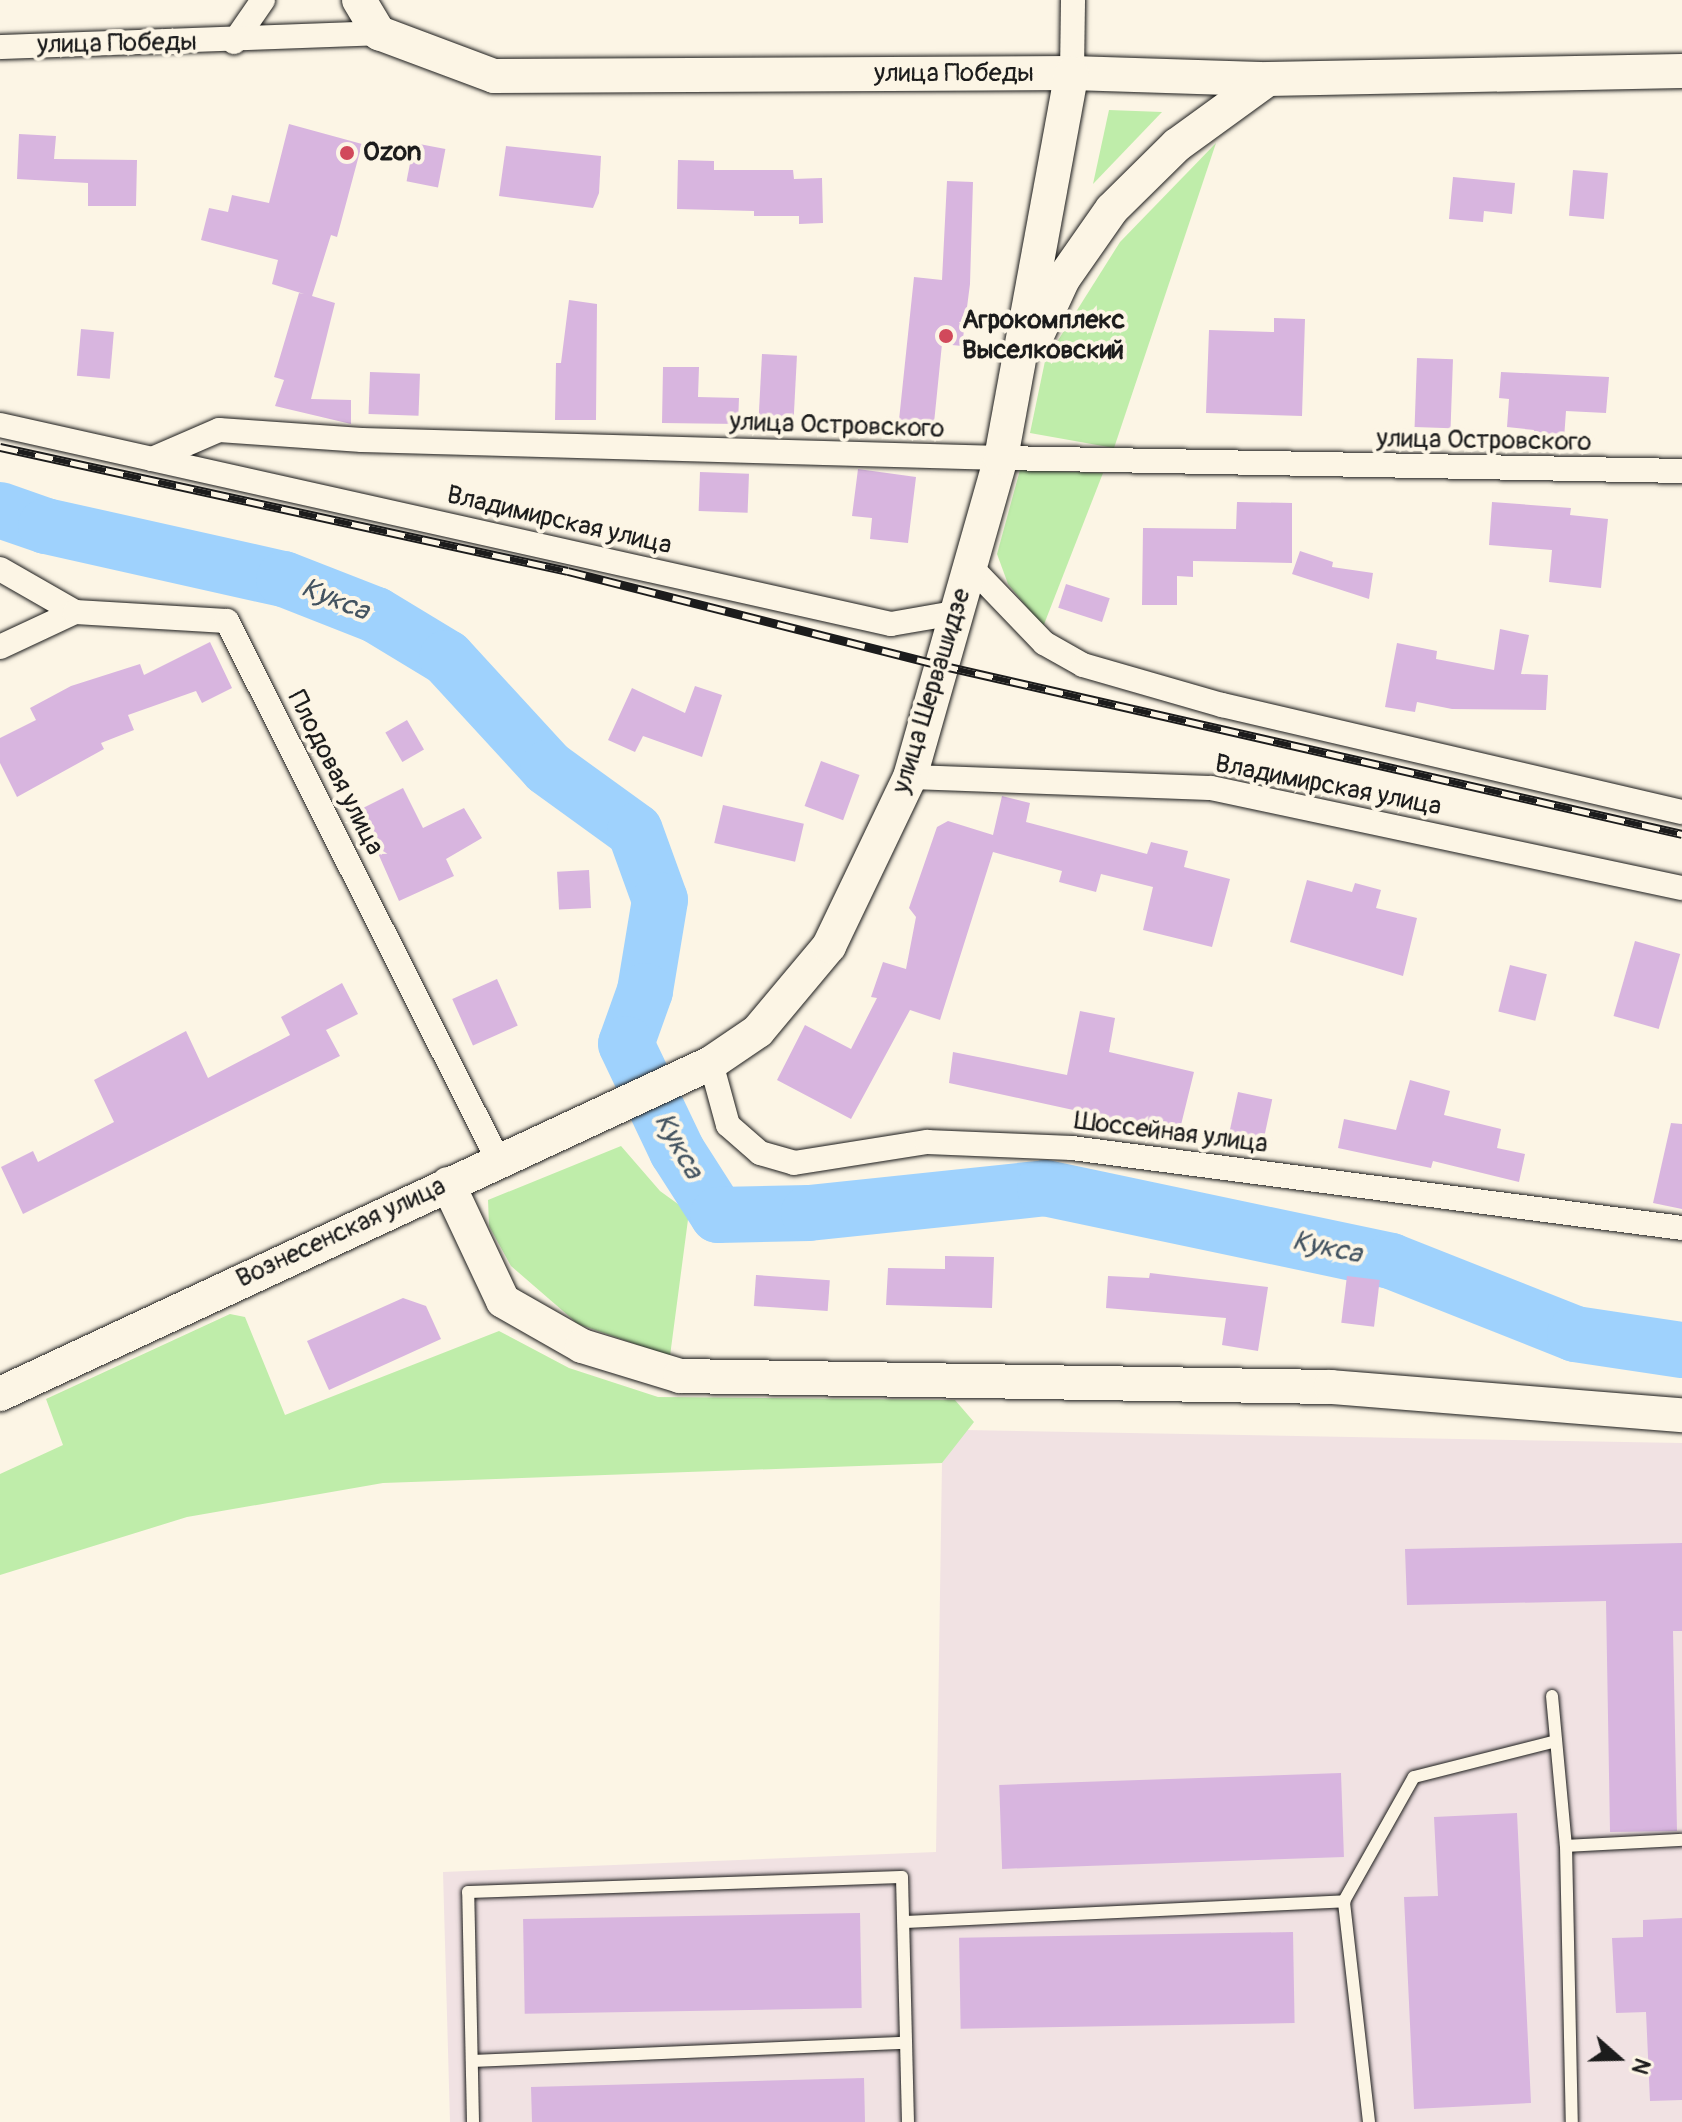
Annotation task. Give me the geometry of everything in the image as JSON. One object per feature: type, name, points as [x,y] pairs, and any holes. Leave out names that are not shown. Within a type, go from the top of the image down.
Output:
[{"type":"street","name":"улица Победы","points":[[234,42],[263,0]]},
{"type":"street","points":[[359,0],[379,33]]},
{"type":"street","name":"улица Шервашидзе","points":[[698,1070],[758,1031],[829,946],[910,777],[1001,458],[1019,374],[1072,73],[1073,0]]},
{"type":"street","name":"улица Победы","points":[[0,47],[234,42],[379,33],[494,76],[1072,73],[1268,79],[1682,71]]},
{"type":"street","name":"улица Шервашидзе","points":[[1019,374],[1063,279],[1112,209],[1177,145],[1268,79]]},
{"type":"street","points":[[0,425],[152,459]]},
{"type":"street","name":"улица Островского","points":[[152,459],[219,430],[362,440],[1001,458],[1682,471]]},
{"type":"street","name":"Владимирская улица","points":[[152,459],[891,624],[955,613]]},
{"type":"street","name":"Владимирская улица","points":[[970,566],[1044,643],[1083,665],[1222,705],[1682,812]]},
{"type":"street","points":[[0,569],[75,612]]},
{"type":"street","name":"Плодовая улица","points":[[0,647],[75,612],[227,621],[498,1160]]},
{"type":"street","name":"Владимирская улица","points":[[910,777],[1211,788],[1682,888]]},
{"type":"street","name":"Вознесенская улица","points":[[0,1394],[498,1160],[698,1070]]},
{"type":"street","name":"Шоссейная улица","points":[[698,1070],[728,1125],[760,1153],[794,1163],[927,1142],[1072,1148],[1682,1228]]},
{"type":"street","points":[[448,1184],[503,1301],[582,1346],[680,1376],[1331,1387],[1682,1415]]},
{"type":"lane","points":[[1552,1696],[1566,1846],[1572,2122]]},
{"type":"lane","points":[[1369,2122],[1344,1901],[1414,1777],[1556,1741]]},
{"type":"lane","points":[[1566,1846],[1682,1840]]},
{"type":"lane","points":[[473,2122],[468,1892],[902,1877],[906,1922],[908,2122]]},
{"type":"lane","points":[[906,1922],[1344,1901]]},
{"type":"lane","points":[[472,2061],[905,2043]]},
{"type":"shaded area","points":[[966,1430],[1682,1443],[1682,2122],[450,2122],[443,1872],[936,1852],[942,1463]]},
{"type":"green space","points":[[1109,110],[1162,112],[1093,184]]},
{"type":"green space","points":[[1216,143],[1114,448],[1030,433],[1045,361],[1120,242]]},
{"type":"green space","points":[[1020,470],[1103,473],[1043,627],[1008,584],[997,554]]},
{"type":"green space","points":[[621,1146],[660,1191],[689,1212],[670,1356],[578,1324],[511,1266],[489,1226],[488,1200]]},
{"type":"green space","points":[[230,1314],[245,1317],[285,1415],[499,1331],[569,1368],[658,1397],[955,1400],[974,1422],[942,1463],[383,1483],[187,1517],[0,1575],[0,1474],[63,1445],[46,1399]]},
{"type":"building","points":[[289,124],[362,144],[337,237],[331,235],[312,296],[335,303],[311,399],[351,400],[351,424],[275,406],[284,380],[274,377],[299,293],[304,294],[272,284],[278,260],[201,240],[209,208],[228,212],[232,195],[269,203]]},
{"type":"building","points":[[19,134],[56,136],[54,159],[137,160],[136,206],[88,206],[88,183],[17,179]]},
{"type":"building","points":[[414,143],[445,149],[438,187],[407,181]]},
{"type":"building","points":[[506,146],[601,156],[599,193],[593,208],[499,196]]},
{"type":"building","points":[[678,160],[714,161],[714,170],[793,170],[794,179],[822,178],[823,223],[799,224],[799,216],[754,216],[754,211],[677,209]]},
{"type":"building","points":[[1573,170],[1608,173],[1604,219],[1569,216]]},
{"type":"building","points":[[1453,177],[1515,183],[1512,214],[1484,211],[1483,222],[1449,219]]},
{"type":"building","points":[[947,181],[973,182],[970,284],[962,346],[942,344],[934,423],[899,420],[914,277],[942,280]]},
{"type":"building","points":[[569,300],[597,304],[596,420],[555,420],[556,363],[561,363]]},
{"type":"building","points":[[1274,318],[1305,319],[1302,416],[1206,413],[1209,330],[1274,332]]},
{"type":"building","points":[[81,329],[114,332],[110,379],[77,376]]},
{"type":"building","points":[[762,354],[797,356],[794,420],[759,418]]},
{"type":"building","points":[[1417,358],[1453,359],[1451,428],[1415,427]]},
{"type":"building","points":[[663,367],[699,367],[698,397],[739,398],[738,424],[662,423]]},
{"type":"building","points":[[370,372],[420,374],[419,416],[369,414]]},
{"type":"building","points":[[1501,372],[1609,377],[1606,413],[1566,411],[1564,439],[1534,438],[1534,430],[1507,427],[1509,399],[1499,398]]},
{"type":"building","points":[[858,469],[916,477],[908,543],[870,539],[872,518],[852,516]]},
{"type":"building","points":[[700,472],[749,474],[748,513],[699,511]]},
{"type":"building","points":[[1237,502],[1292,503],[1292,563],[1193,561],[1193,577],[1177,576],[1177,605],[1142,605],[1143,528],[1236,529]]},
{"type":"building","points":[[1492,502],[1571,508],[1570,515],[1608,519],[1601,588],[1549,582],[1552,550],[1489,545]]},
{"type":"building","points":[[1300,551],[1333,562],[1332,567],[1373,573],[1369,599],[1292,574]]},
{"type":"building","points":[[1066,584],[1110,598],[1102,622],[1058,608]]},
{"type":"building","points":[[1500,629],[1529,635],[1521,674],[1548,675],[1546,710],[1452,709],[1417,702],[1415,712],[1385,707],[1397,643],[1437,651],[1436,659],[1494,670]]},
{"type":"building","points":[[210,642],[232,688],[202,703],[196,691],[128,715],[134,730],[101,743],[104,749],[17,797],[0,763],[0,738],[36,720],[30,708],[71,686],[140,664],[144,675]]},
{"type":"building","points":[[695,686],[722,695],[702,757],[643,736],[635,752],[608,740],[632,688],[685,713]]},
{"type":"building","points":[[407,720],[424,749],[402,762],[385,732]]},
{"type":"building","points":[[821,761],[860,775],[843,820],[805,806]]},
{"type":"building","points":[[403,788],[423,828],[464,808],[482,838],[446,859],[454,876],[399,901],[359,810]]},
{"type":"building","points":[[1002,796],[1030,803],[1026,822],[1147,854],[1151,842],[1188,851],[1184,867],[1230,879],[1212,947],[1143,930],[1153,887],[1101,874],[1096,892],[1059,882],[1062,871],[993,852],[940,1020],[910,1010],[851,1119],[777,1080],[805,1025],[851,1049],[877,998],[871,997],[883,962],[906,969],[916,917],[909,908],[937,827],[948,821],[993,835]]},
{"type":"building","points":[[723,805],[804,824],[795,862],[714,843]]},
{"type":"building","points":[[589,870],[591,908],[559,910],[557,872]]},
{"type":"building","points":[[1307,880],[1352,892],[1355,883],[1381,890],[1376,908],[1417,918],[1403,976],[1290,942]]},
{"type":"building","points":[[1635,941],[1680,954],[1659,1029],[1614,1016]]},
{"type":"building","points":[[1510,965],[1547,974],[1535,1021],[1498,1012]]},
{"type":"building","points":[[497,979],[518,1026],[473,1046],[452,999]]},
{"type":"building","points":[[342,983],[358,1014],[326,1030],[340,1056],[23,1214],[1,1167],[33,1151],[38,1162],[114,1122],[94,1080],[186,1031],[208,1078],[290,1035],[281,1017]]},
{"type":"building","points":[[1080,1011],[1115,1018],[1109,1052],[1194,1072],[1179,1133],[949,1083],[953,1052],[1067,1075]]},
{"type":"building","points":[[1410,1080],[1450,1091],[1444,1115],[1501,1129],[1497,1148],[1525,1154],[1519,1182],[1433,1161],[1431,1168],[1338,1148],[1344,1119],[1396,1130]]},
{"type":"building","points":[[1238,1092],[1272,1099],[1263,1141],[1229,1134]]},
{"type":"building","points":[[1671,1123],[1682,1124],[1682,1209],[1653,1203]]},
{"type":"building","points":[[945,1256],[994,1257],[992,1308],[886,1305],[888,1268],[945,1269]]},
{"type":"building","points":[[1150,1273],[1268,1287],[1258,1351],[1222,1345],[1226,1318],[1106,1308],[1108,1276],[1149,1278]]},
{"type":"building","points":[[756,1275],[830,1280],[828,1311],[754,1306]]},
{"type":"building","points":[[1347,1276],[1380,1280],[1374,1327],[1341,1323]]},
{"type":"building","points":[[403,1298],[426,1306],[441,1339],[329,1390],[307,1341]]},
{"type":"building","points":[[1682,1543],[1682,1631],[1673,1631],[1677,1831],[1610,1832],[1606,1601],[1407,1605],[1405,1549]]},
{"type":"building","points":[[1341,1773],[1344,1857],[1002,1869],[999,1785]]},
{"type":"building","points":[[1517,1813],[1531,2103],[1414,2109],[1404,1897],[1438,1896],[1434,1817]]},
{"type":"building","points":[[860,1913],[862,2008],[525,2014],[523,1919]]},
{"type":"building","points":[[1682,1918],[1682,2100],[1650,2101],[1646,2012],[1616,2013],[1612,1938],[1643,1937],[1643,1920]]},
{"type":"building","points":[[1293,1932],[1295,2023],[961,2029],[959,1938]]},
{"type":"building","points":[[864,2078],[865,2122],[532,2122],[531,2087]]},
{"type":"waterway","name":"Кукса","points":[[0,510],[46,526],[284,579],[376,615],[447,658],[548,768],[635,831],[660,900],[645,991],[626,1044],[677,1151],[718,1215],[809,1213],[1045,1188],[1391,1261],[1575,1334],[1682,1350]]},
{"type":"railway","points":[[0,447],[568,571],[940,665],[1682,834]]},
{"type":"place","name":"Ozon","points":[[347,153]]},
{"type":"place","name":"Агрокомплекс Выселковский","points":[[946,336]]}]
